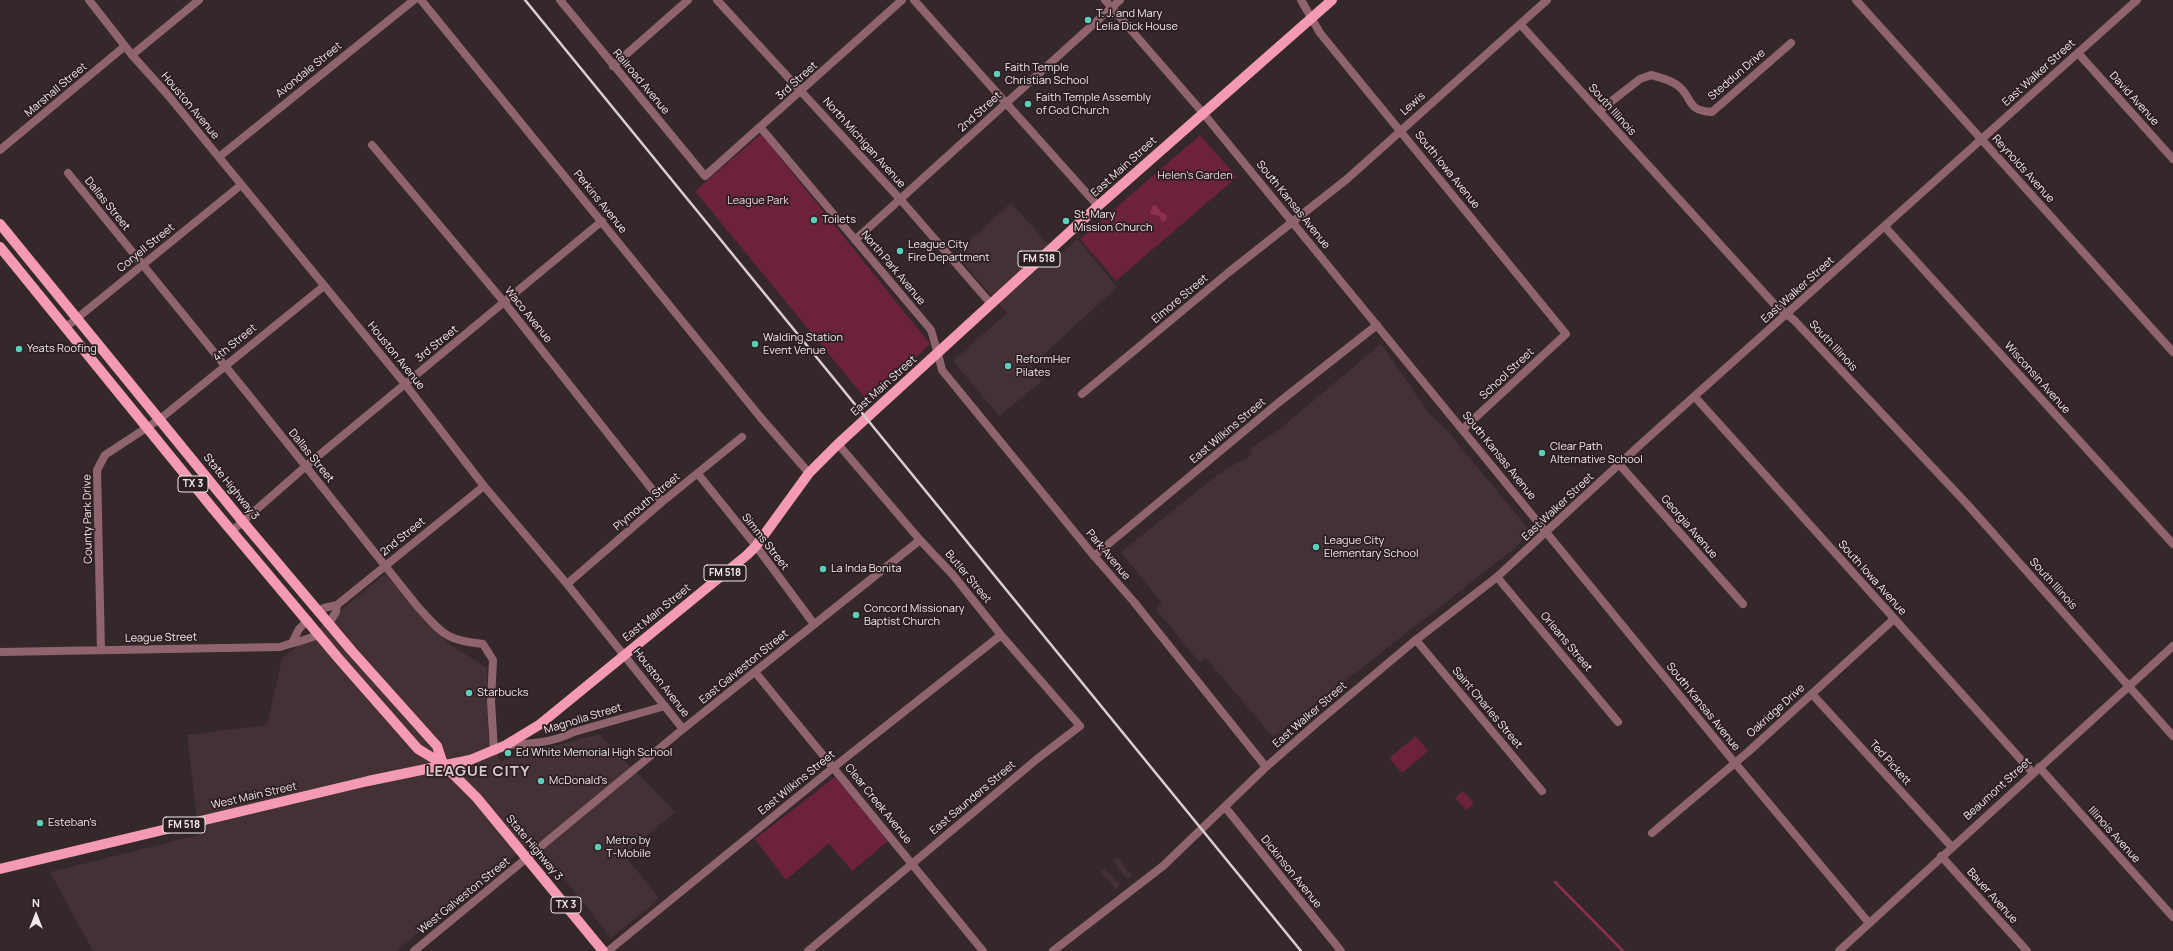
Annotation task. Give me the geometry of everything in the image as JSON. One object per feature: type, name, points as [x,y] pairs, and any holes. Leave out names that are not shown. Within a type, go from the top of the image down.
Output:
[{"type":"main road","name":"East Main Street","points":[[443,764],[470,760],[494,751],[539,725],[756,546],[809,473],[838,444],[1098,206],[1332,0]]},
{"type":"main road","name":"State Highway 3","points":[[0,224],[243,522],[319,612],[437,746],[443,764]]},
{"type":"main road","name":"State Highway 3","points":[[0,247],[232,531],[319,634],[418,749],[443,764],[477,798],[528,858],[603,951]]},
{"type":"main road","name":"West Main Street","points":[[0,869],[443,764]]},
{"type":"street","name":"Houston Avenue","points":[[89,0],[132,55],[219,157],[405,384],[484,486],[567,584],[683,729]]},
{"type":"street","points":[[132,55],[199,0]]},
{"type":"street","name":"Avondale Street","points":[[219,157],[414,0]]},
{"type":"street","name":"Perkins Avenue","points":[[421,0],[761,418],[809,473]]},
{"type":"street","name":"Railroad Avenue","points":[[560,0],[705,176]]},
{"type":"street","points":[[613,66],[688,0]]},
{"type":"street","name":"North Michigan Avenue","points":[[718,0],[900,199],[991,304]]},
{"type":"street","name":"3rd Street","points":[[705,176],[802,92],[902,0]]},
{"type":"street","points":[[914,0],[1098,206]]},
{"type":"street","name":"South Kansas Avenue","points":[[1105,0],[1203,113],[1735,763],[1869,923]]},
{"type":"street","name":"2nd Street","points":[[855,240],[1120,0]]},
{"type":"street","name":"South Iowa Avenue","points":[[1302,0],[1320,33],[1401,130],[1566,334]]},
{"type":"street","name":"Lewis","points":[[1292,222],[1347,179],[1547,0]]},
{"type":"street","name":"Reynolds Avenue","points":[[1856,0],[2173,352]]},
{"type":"street","name":"East Walker Street","points":[[1053,951],[1163,866],[1266,767],[1416,640],[1497,577],[1620,464],[1886,227],[2137,0]]},
{"type":"street","name":"South Illinois","points":[[1520,24],[1786,315],[1794,320],[1967,504],[2173,736]]},
{"type":"street","name":"Steddun Drive","points":[[1599,111],[1640,79],[1651,75],[1677,85],[1692,106],[1700,111],[1712,112],[1791,42]]},
{"type":"street","name":"Marshall Street","points":[[0,150],[125,46]]},
{"type":"street","name":"David Avenue","points":[[2078,53],[2173,159]]},
{"type":"street","name":"North Park Avenue","points":[[760,128],[931,330],[938,354]]},
{"type":"street","name":"Waco Avenue","points":[[372,145],[504,302],[662,502]]},
{"type":"street","name":"Dallas Street","points":[[68,173],[440,631],[452,640],[483,644],[493,660],[492,702],[494,751]]},
{"type":"street","name":"Coryell Street","points":[[65,328],[241,185]]},
{"type":"street","name":"3rd Street","points":[[232,531],[306,466],[602,221]]},
{"type":"street","name":"Elmore Street","points":[[1082,394],[1292,222]]},
{"type":"street","name":"Wisconsin Avenue","points":[[1886,227],[2173,544]]},
{"type":"street","name":"4th Street","points":[[160,419],[324,286]]},
{"type":"street","name":"East Wilkins Street","points":[[1094,556],[1278,403],[1376,325]]},
{"type":"street","name":"School Street","points":[[1463,429],[1566,334]]},
{"type":"street","name":"Park Avenue","points":[[938,354],[942,370],[1094,556],[1134,602],[1266,767]]},
{"type":"street","name":"South Iowa Avenue","points":[[1695,397],[2033,773]]},
{"type":"street","name":"County Park Drive","points":[[101,650],[98,470],[105,455],[160,419]]},
{"type":"street","name":"Plymouth Street","points":[[567,584],[662,502],[742,437]]},
{"type":"street","name":"Butler Street","points":[[838,444],[920,540],[953,575],[1001,635],[1080,726]]},
{"type":"street","name":"Georgia Avenue","points":[[1620,464],[1743,604]]},
{"type":"street","name":"Simms Street","points":[[698,474],[756,546],[814,624]]},
{"type":"street","name":"2nd Street","points":[[319,612],[324,608],[337,605],[484,486]]},
{"type":"street","name":"East Galveston Street","points":[[528,858],[683,729],[920,540]]},
{"type":"street","name":"Orleans Street","points":[[1497,577],[1618,722]]},
{"type":"street","name":"2nd Street","points":[[329,623],[336,612],[337,605]]},
{"type":"street","name":"Oakridge Drive","points":[[1652,833],[1735,763],[1894,619]]},
{"type":"street","points":[[293,641],[299,629],[308,620]]},
{"type":"street","name":"League Street","points":[[0,652],[280,647],[293,641],[308,640],[319,634]]},
{"type":"street","name":"East Wilkins Street","points":[[608,951],[834,766],[1001,635]]},
{"type":"street","name":"Saint Charles Street","points":[[1416,640],[1542,791]]},
{"type":"street","name":"Beaumont Street","points":[[1839,951],[1951,846],[2173,646]]},
{"type":"street","name":"Clear Creek Avenue","points":[[756,672],[983,951]]},
{"type":"street","name":"Ted Pickett","points":[[1812,694],[1951,846]]},
{"type":"street","name":"Magnolia Street","points":[[506,745],[533,744],[563,738],[574,732],[665,706]]},
{"type":"street","name":"East Saunders Street","points":[[808,951],[1032,763],[1080,726]]},
{"type":"street","name":"Illinois Avenue","points":[[2039,767],[2173,917]]},
{"type":"street","name":"Dickinson Avenue","points":[[1225,807],[1341,951]]},
{"type":"street","name":"Bauer Avenue","points":[[1941,856],[2027,951]]},
{"type":"street","name":"West Galveston Street","points":[[414,951],[528,858]]},
{"type":"shaded area","points":[[1011,203],[1059,256],[1077,239],[1117,287],[1031,366],[1042,381],[999,416],[953,361],[1007,313],[955,254]]},
{"type":"shaded area","points":[[1156,205],[1161,212],[1167,215],[1166,220],[1162,222],[1159,216],[1150,214],[1152,206]]},
{"type":"shaded area","points":[[1381,344],[1428,412],[1446,429],[1530,531],[1514,549],[1273,737],[1206,658],[1199,662],[1156,609],[1162,603],[1121,552],[1224,470],[1252,455],[1250,449],[1281,428]]},
{"type":"shaded area","points":[[385,574],[449,644],[487,668],[488,736],[500,761],[599,734],[675,812],[624,854],[659,899],[611,938],[534,840],[396,951],[93,951],[50,872],[199,835],[187,735],[267,725],[282,659]]},
{"type":"shaded area","points":[[1118,858],[1132,876],[1127,879],[1113,861]]},
{"type":"shaded area","points":[[1105,868],[1120,885],[1116,889],[1100,871]]},
{"type":"green space","name":"League Park","points":[[761,134],[930,344],[869,403],[695,191]]},
{"type":"green space","name":"Helen's Garden","points":[[1200,135],[1237,177],[1116,281],[1080,239]]},
{"type":"green space","points":[[1416,736],[1428,751],[1402,773],[1389,758]]},
{"type":"green space","points":[[835,777],[888,841],[852,871],[829,843],[786,880],[755,839]]},
{"type":"green space","points":[[1463,791],[1474,803],[1466,810],[1455,798]]},
{"type":"waterway","points":[[1555,882],[1623,951]]},
{"type":"railway","points":[[525,0],[1301,951]]},
{"type":"place","name":"T. J. and Mary Lelia Dick House","points":[[1088,20]]},
{"type":"place","name":"Faith Temple Christian School","points":[[997,74]]},
{"type":"place","name":"Faith Temple Assembly of God Church","points":[[1028,104]]},
{"type":"place","name":"Toilets","points":[[814,220]]},
{"type":"place","name":"St. Mary Mission Church","points":[[1066,221]]},
{"type":"place","name":"League City Fire Department","points":[[900,251]]},
{"type":"place","name":"Walding Station Event Venue","points":[[755,344]]},
{"type":"place","name":"Yeats Roofing","points":[[19,349]]},
{"type":"place","name":"ReformHer Pilates","points":[[1008,366]]},
{"type":"place","name":"Clear Path Alternative School","points":[[1542,453]]},
{"type":"place","name":"League City Elementary School","points":[[1316,547]]},
{"type":"place","name":"La Inda Bonita","points":[[823,569]]},
{"type":"place","name":"Concord Missionary Baptist Church","points":[[856,615]]},
{"type":"place","name":"Starbucks","points":[[469,693]]},
{"type":"place","name":"Ed White Memorial High School","points":[[508,753]]},
{"type":"place","name":"McDonald's","points":[[541,781]]},
{"type":"place","name":"Esteban's","points":[[40,823]]},
{"type":"place","name":"Metro by T-Mobile","points":[[598,847]]},
{"type":"district","name":"LEAGUE CITY","points":[[478,772]]}]
